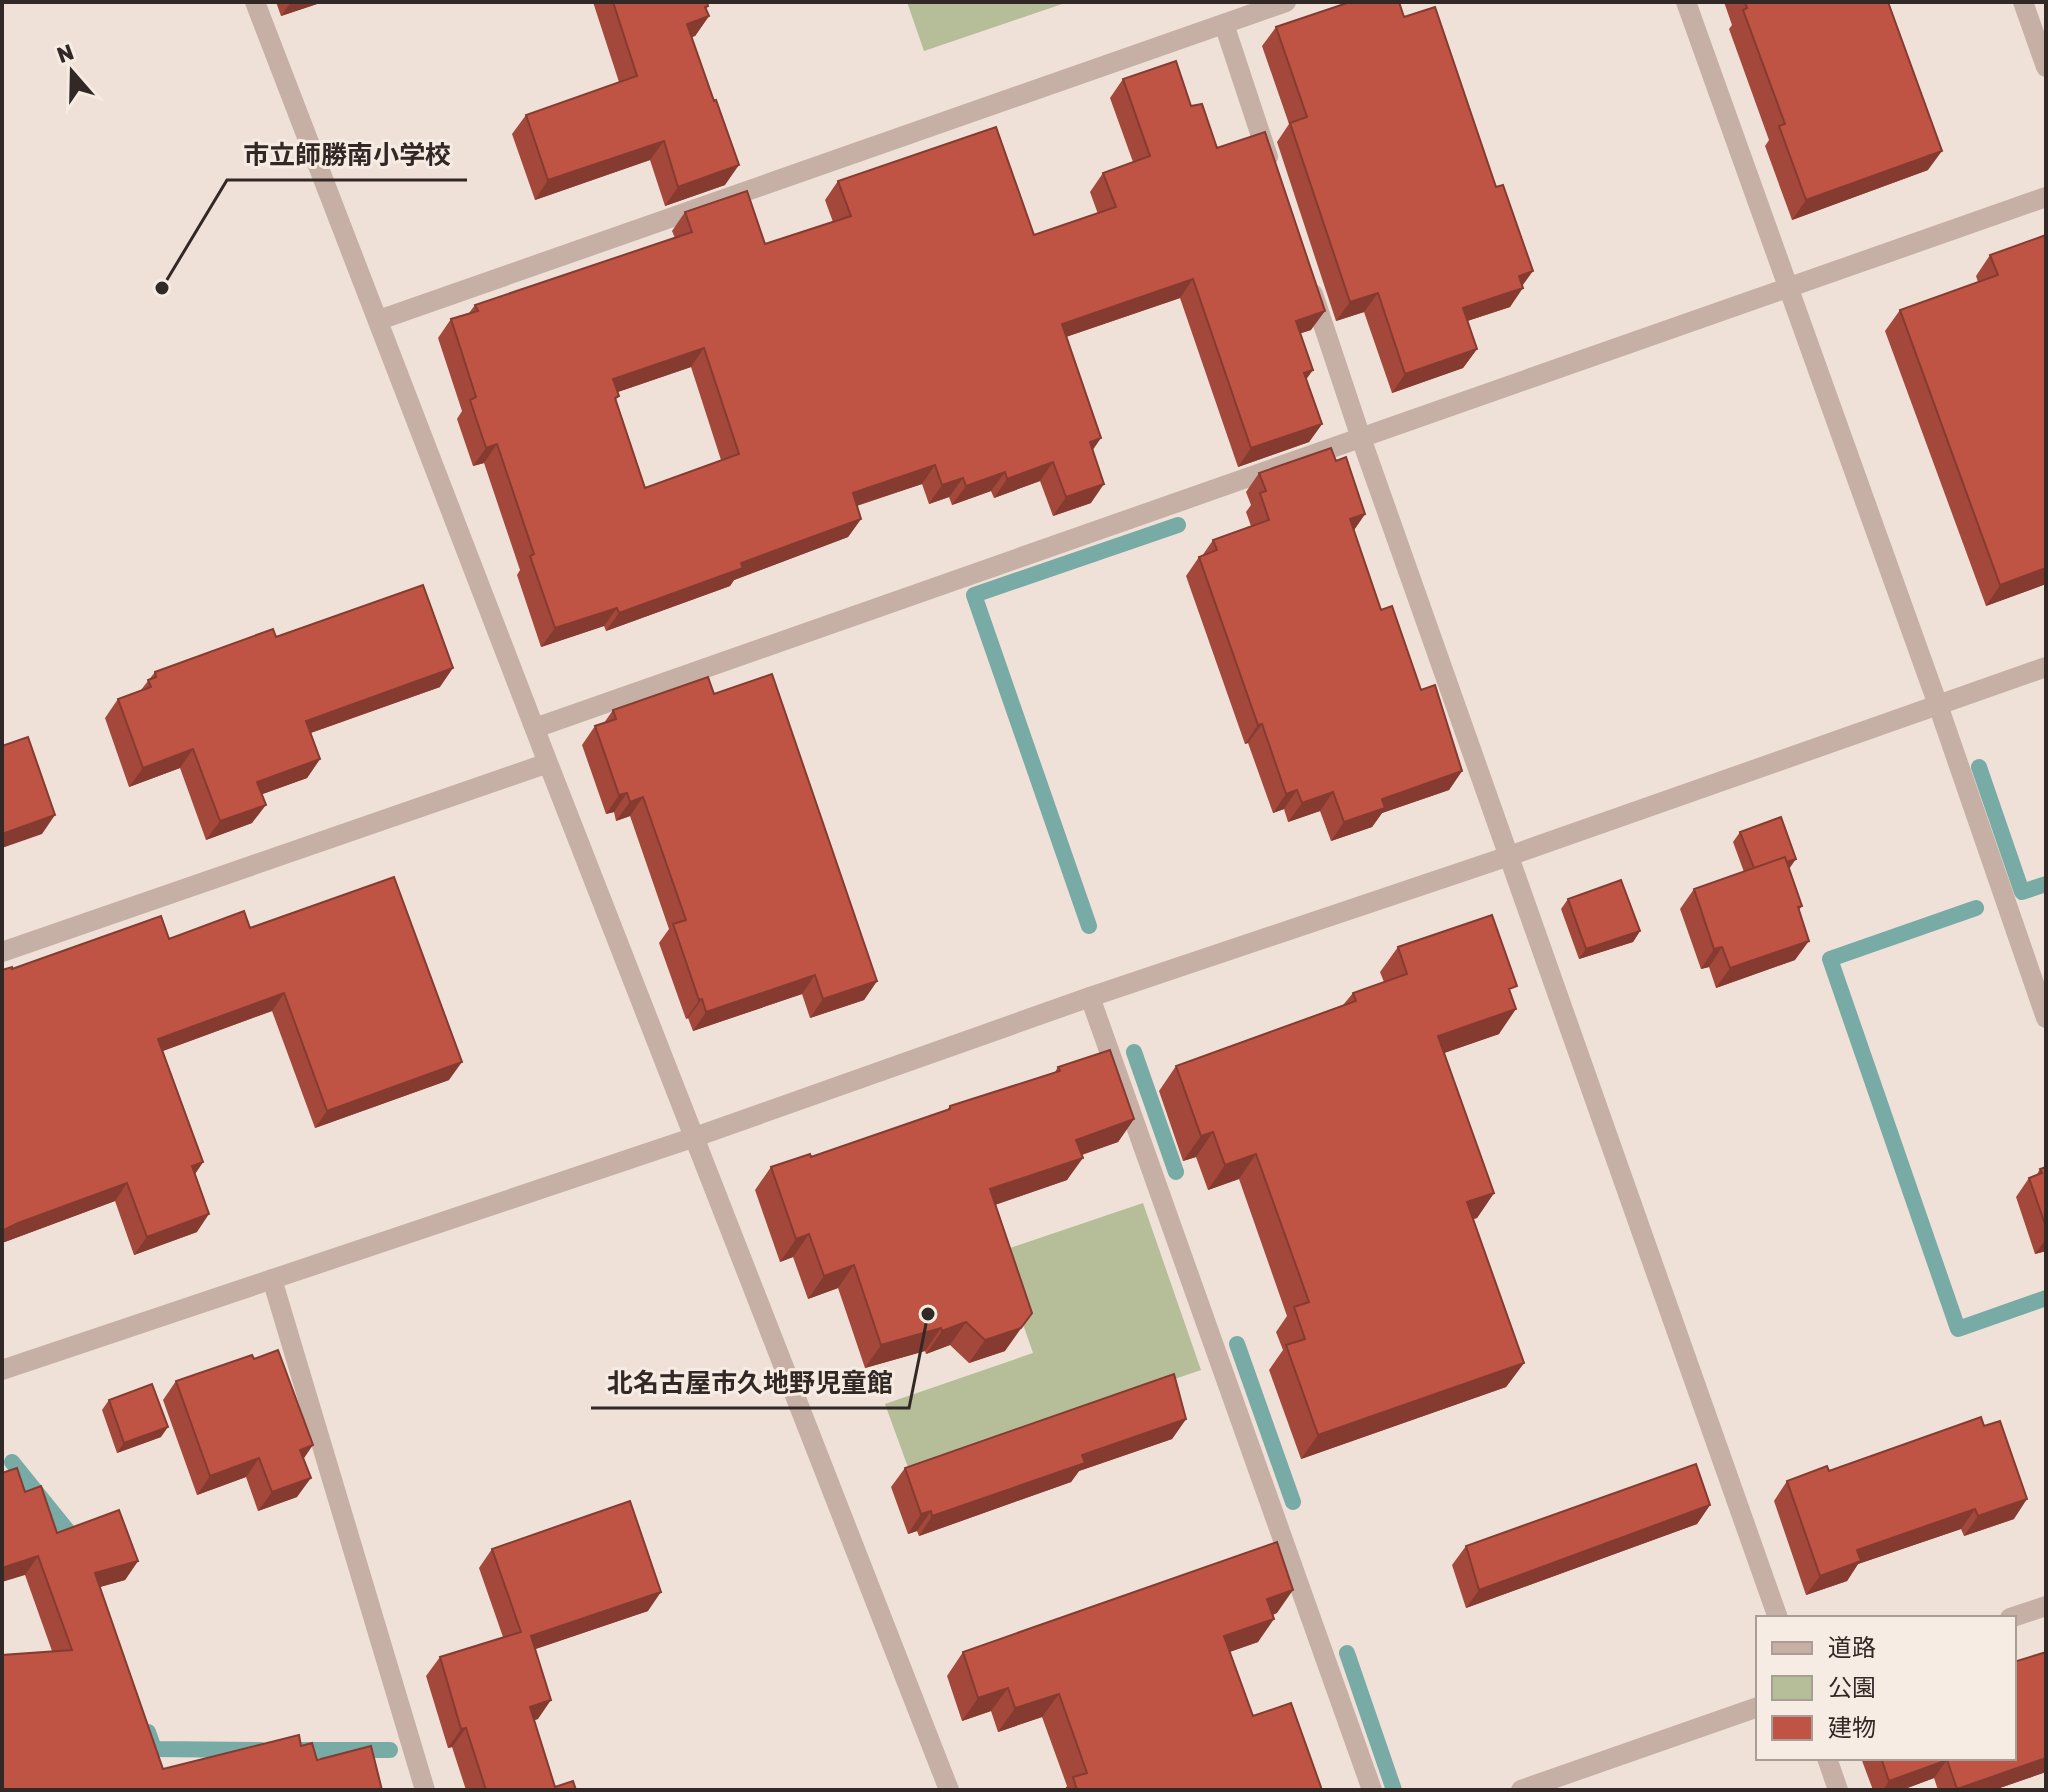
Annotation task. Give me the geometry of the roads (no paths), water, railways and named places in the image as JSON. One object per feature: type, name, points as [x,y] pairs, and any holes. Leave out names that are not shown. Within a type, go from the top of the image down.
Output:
[{"type":"street","points":[[255,2],[949,1790]]},
{"type":"street","points":[[379,320],[1286,2]]},
{"type":"street","points":[[1686,2],[1938,705],[2046,1018]]},
{"type":"street","points":[[2023,2],[2046,67]]},
{"type":"street","points":[[1224,24],[1273,172]]},
{"type":"street","points":[[535,728],[2046,197]]},
{"type":"street","points":[[1307,276],[1361,438],[1777,1616]]},
{"type":"street","points":[[2,1370],[695,1137],[1090,997],[1509,856],[2046,667]]},
{"type":"street","points":[[2,952],[548,763]]},
{"type":"street","points":[[1090,997],[1372,1790]]},
{"type":"street","points":[[272,1279],[425,1790]]},
{"type":"street","points":[[2016,1616],[2046,1606]]},
{"type":"street","points":[[1521,1790],[1756,1708]]},
{"type":"street","points":[[1828,1760],[1838,1790]]},
{"type":"waterway","points":[[1089,926],[974,595],[1178,525]]},
{"type":"waterway","points":[[1979,767],[2022,892],[2046,884]]},
{"type":"waterway","points":[[1976,908],[1830,959],[1958,1329],[2046,1298]]},
{"type":"waterway","points":[[1134,1052],[1176,1172]]},
{"type":"waterway","points":[[1237,1344],[1293,1502]]},
{"type":"waterway","points":[[12,1462],[79,1545]]},
{"type":"waterway","points":[[1347,1653],[1394,1790]]},
{"type":"waterway","points":[[148,1732],[154,1749],[261,1750]]},
{"type":"waterway","points":[[292,1750],[390,1750]]},
{"type":"place","name":"市立師勝南小学校","points":[[162,288]]},
{"type":"place","name":"北名古屋市久地野児童館","points":[[928,1314]]}]
